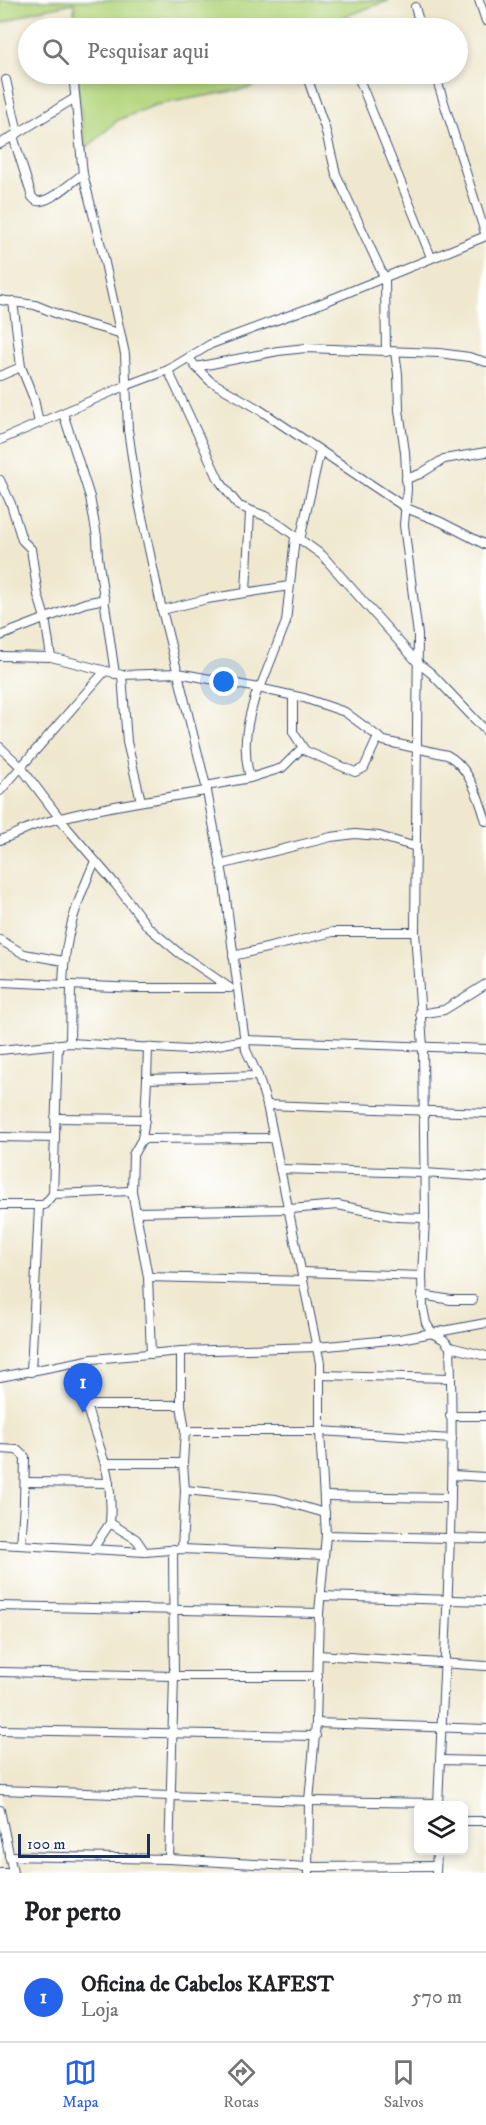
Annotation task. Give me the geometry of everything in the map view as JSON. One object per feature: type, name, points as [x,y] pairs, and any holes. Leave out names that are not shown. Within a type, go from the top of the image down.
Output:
[{"type":"street","points":[[479,0],[486,21]]},
{"type":"street","points":[[415,7],[418,18]]},
{"type":"street","points":[[6,80],[16,135],[32,197],[41,201],[54,196],[83,174]]},
{"type":"street","points":[[74,84],[83,174],[103,254],[127,368],[125,386],[128,430],[138,498],[162,610],[206,788],[234,956],[233,989],[246,1050],[258,1076],[267,1105],[317,1347],[326,1535],[319,1613],[316,1736],[309,1801],[308,1870]]},
{"type":"street","points":[[310,84],[325,128],[336,174],[385,279],[386,352]]},
{"type":"street","points":[[361,84],[431,257]]},
{"type":"street","points":[[0,440],[168,370],[211,344],[385,279],[431,257],[486,236],[438,84]]},
{"type":"street","points":[[0,144],[75,99]]},
{"type":"street","points":[[0,300],[35,305],[75,321],[119,333]]},
{"type":"street","points":[[13,301],[21,367],[34,399],[39,423]]},
{"type":"street","points":[[195,367],[306,348],[439,353],[486,362]]},
{"type":"street","points":[[395,352],[405,452],[404,525],[418,635],[415,932],[423,1047],[425,1218],[422,1295],[426,1323],[433,1334],[443,1339],[450,1347],[486,1356]]},
{"type":"street","points":[[189,358],[210,381],[257,408],[406,508],[441,522],[486,545]]},
{"type":"street","points":[[0,376],[21,367]]},
{"type":"street","points":[[168,370],[219,480],[239,506],[265,516],[322,555],[418,663],[431,673],[486,731]]},
{"type":"street","points":[[63,413],[90,497],[119,675],[127,742],[141,801]]},
{"type":"street","points":[[250,778],[245,743],[246,724],[258,688],[286,622],[297,538],[320,451]]},
{"type":"street","points":[[406,479],[420,474],[444,459],[486,452]]},
{"type":"street","points":[[0,480],[11,504],[22,540],[31,549],[51,657]]},
{"type":"street","points":[[246,592],[250,512]]},
{"type":"street","points":[[162,610],[207,598],[289,586]]},
{"type":"street","points":[[0,636],[85,603],[105,599]]},
{"type":"street","points":[[0,656],[51,657],[119,675],[178,674],[258,688],[345,712],[384,741],[447,754],[454,758],[476,794],[486,821]]},
{"type":"street","points":[[0,791],[105,671]]},
{"type":"street","points":[[293,696],[293,732],[304,749],[355,772],[364,768],[378,737]]},
{"type":"street","points":[[0,747],[20,766],[148,927],[179,953],[233,989]]},
{"type":"street","points":[[0,840],[36,825],[60,819],[250,778],[282,768],[299,749],[304,749]]},
{"type":"street","points":[[220,865],[331,837],[355,834],[379,836],[416,847]]},
{"type":"street","points":[[70,1043],[67,985],[63,961],[76,905],[95,861]]},
{"type":"street","points":[[234,956],[333,932],[415,932]]},
{"type":"street","points":[[0,940],[24,954],[63,961]]},
{"type":"street","points":[[0,982],[137,988],[233,989]]},
{"type":"street","points":[[420,1014],[444,1010],[486,984]]},
{"type":"street","points":[[0,1050],[70,1043],[189,1050],[245,1040],[486,1049]]},
{"type":"street","points":[[0,1205],[44,1205],[53,1194],[58,1045]]},
{"type":"street","points":[[148,1047],[145,1119],[142,1139],[133,1155],[132,1191],[148,1276],[151,1354]]},
{"type":"street","points":[[147,1079],[258,1076]]},
{"type":"street","points":[[267,1105],[486,1113]]},
{"type":"street","points":[[55,1118],[145,1119]]},
{"type":"street","points":[[0,1137],[55,1138]]},
{"type":"street","points":[[142,1139],[273,1138]]},
{"type":"street","points":[[280,1169],[486,1177]]},
{"type":"street","points":[[53,1194],[132,1191]]},
{"type":"street","points":[[136,1212],[290,1209],[338,1205],[397,1217],[425,1218]]},
{"type":"street","points":[[31,1372],[39,1206]]},
{"type":"street","points":[[148,1276],[422,1276]]},
{"type":"street","points":[[422,1295],[451,1300],[473,1300]]},
{"type":"street","points":[[0,1377],[93,1359],[181,1351],[317,1347],[400,1340],[486,1323]]},
{"type":"street","points":[[438,1801],[452,1475],[450,1347]]},
{"type":"street","points":[[169,1859],[177,1549],[185,1490],[181,1351]]},
{"type":"street","points":[[75,1364],[106,1463],[112,1502],[110,1523],[92,1550]]},
{"type":"street","points":[[320,1375],[451,1378]]},
{"type":"street","points":[[86,1405],[181,1405]]},
{"type":"street","points":[[450,1416],[486,1416]]},
{"type":"street","points":[[185,1431],[320,1431],[452,1439]]},
{"type":"street","points":[[0,1449],[17,1450],[25,1457],[21,1545]]},
{"type":"street","points":[[106,1463],[183,1464]]},
{"type":"street","points":[[452,1475],[486,1477]]},
{"type":"street","points":[[25,1482],[109,1483]]},
{"type":"street","points":[[185,1490],[276,1499],[325,1513]]},
{"type":"street","points":[[324,1496],[451,1498]]},
{"type":"street","points":[[110,1523],[136,1539],[145,1552]]},
{"type":"street","points":[[326,1535],[486,1539]]},
{"type":"street","points":[[0,1545],[145,1552],[177,1549],[324,1555]]},
{"type":"street","points":[[321,1596],[486,1601]]},
{"type":"street","points":[[0,1606],[319,1613]]},
{"type":"street","points":[[318,1655],[486,1666]]},
{"type":"street","points":[[0,1672],[174,1676],[318,1676]]},
{"type":"street","points":[[316,1723],[486,1729]]},
{"type":"street","points":[[0,1730],[316,1736]]},
{"type":"street","points":[[440,1760],[486,1761]]},
{"type":"street","points":[[0,1790],[414,1803]]},
{"type":"street","points":[[0,1810],[13,1873]]},
{"type":"street","points":[[468,1821],[486,1821]]},
{"type":"street","points":[[9,1856],[169,1859],[308,1870],[436,1869]]},
{"type":"street","points":[[0,1873],[6,1873]]},
{"type":"green space","points":[[0,0],[390,0],[341,18],[75,18],[74,3],[34,11],[0,24]]},
{"type":"green space","points":[[77,84],[257,84],[250,88],[155,105],[118,120],[85,149]]},
{"type":"place","name":"Oficina de Cabelos KAFEST","points":[[83,1413]]}]
